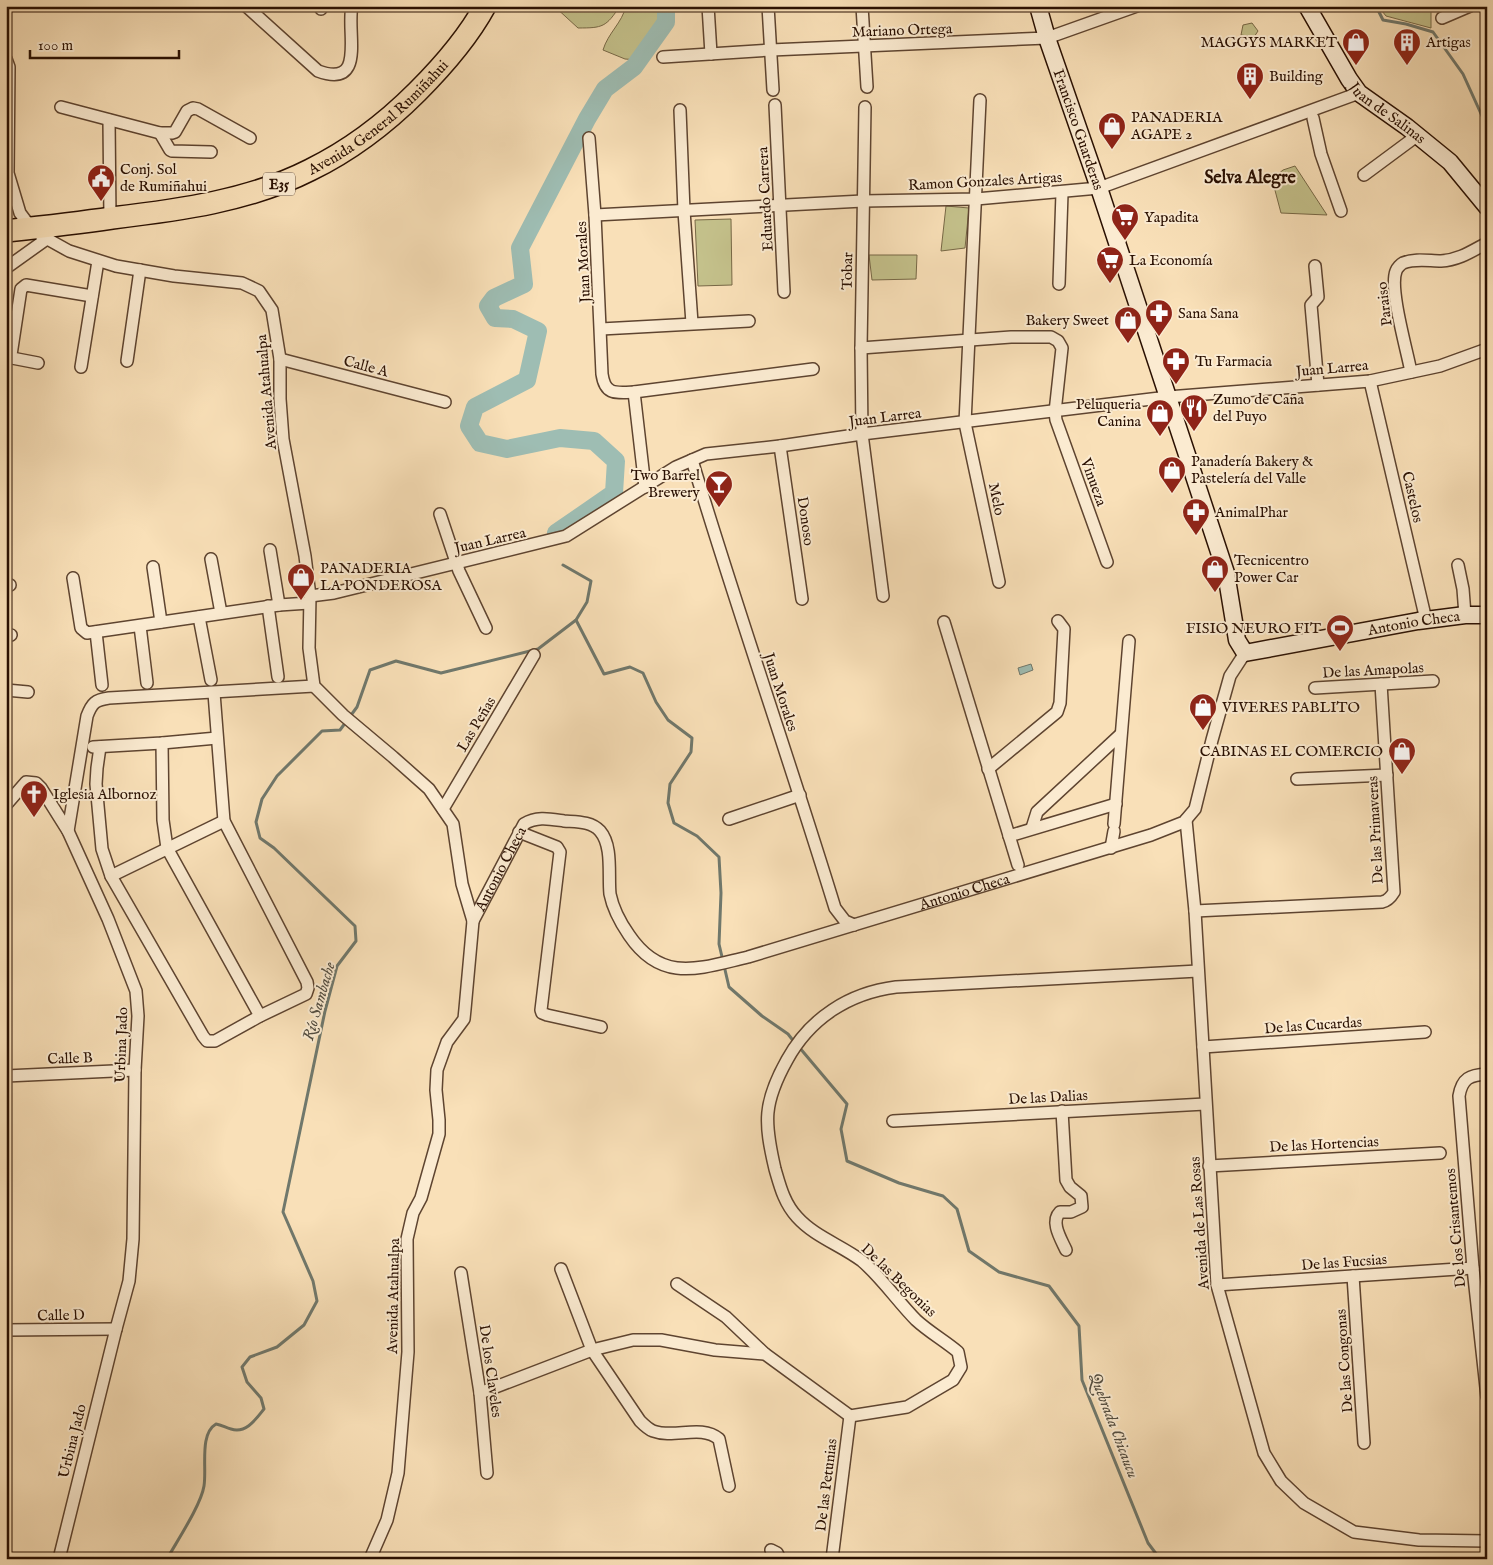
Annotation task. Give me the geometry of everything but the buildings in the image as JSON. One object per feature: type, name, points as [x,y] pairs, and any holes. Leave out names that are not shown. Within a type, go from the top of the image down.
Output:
[{"type":"highway","name":"Avenida General Rumiñahui","points":[[6,231],[41,233],[110,219],[189,208],[240,196],[275,185],[309,171],[342,153],[398,113],[445,64],[468,34],[485,6]]},
{"type":"street","points":[[246,6],[318,71],[331,76],[343,72],[349,66],[352,57],[352,6]]},
{"type":"street","points":[[708,6],[711,54]]},
{"type":"street","points":[[768,6],[773,90]]},
{"type":"street","points":[[862,6],[868,87]]},
{"type":"street","name":"Francisco Guarderas","points":[[1038,6],[1047,38],[1099,188],[1226,572],[1238,640],[1245,652]]},
{"type":"street","name":"Mariano Ortega","points":[[663,57],[771,50],[1047,38],[1137,6]]},
{"type":"street","name":"Juan de Salinas","points":[[1307,6],[1359,93],[1418,135],[1450,162],[1487,207]]},
{"type":"street","points":[[1442,18],[1470,6]]},
{"type":"street","name":"Avenida Atahualpa","points":[[6,59],[9,67],[7,74],[8,173],[20,213],[26,221],[69,251],[98,260],[140,270],[198,279],[234,281],[259,291],[272,310],[280,359],[283,439],[305,556],[310,599],[309,648],[314,686],[343,715],[423,784],[453,824],[462,884],[474,921],[464,1019],[446,1042],[437,1070],[436,1090],[439,1134],[421,1198],[413,1212],[408,1230],[408,1352],[398,1473],[387,1520],[370,1559]]},
{"type":"street","name":"Ramon Gonzales Artigas","points":[[596,215],[863,201],[976,199],[1062,193],[1099,188],[1359,93]]},
{"type":"street","name":"Melo","points":[[980,100],[966,423],[999,582]]},
{"type":"street","name":"Eduardo Carrera","points":[[775,105],[784,292]]},
{"type":"street","points":[[62,107],[160,133],[175,132],[187,111],[192,108],[198,109],[250,138]]},
{"type":"street","name":"Tobar","points":[[865,107],[861,348],[862,434],[883,596]]},
{"type":"street","points":[[680,110],[684,211],[692,324]]},
{"type":"street","points":[[1313,118],[1321,154],[1341,211]]},
{"type":"street","points":[[109,120],[110,219]]},
{"type":"street","points":[[160,133],[172,151],[211,152]]},
{"type":"street","points":[[1364,175],[1418,135]]},
{"type":"street","name":"Juan Morales","points":[[589,138],[596,215],[604,385],[616,393],[634,392]]},
{"type":"street","points":[[1059,284],[1062,193]]},
{"type":"street","points":[[6,268],[41,233]]},
{"type":"street","name":"Paraiso","points":[[1411,372],[1398,314],[1394,283],[1396,270],[1403,263],[1418,260],[1442,261],[1464,256],[1487,243]]},
{"type":"street","points":[[81,367],[98,260]]},
{"type":"street","points":[[1315,266],[1318,297],[1311,305],[1318,385]]},
{"type":"street","points":[[127,361],[140,270]]},
{"type":"street","points":[[38,363],[16,360],[11,355],[23,286],[26,284],[92,296]]},
{"type":"street","points":[[601,329],[749,320]]},
{"type":"street","points":[[861,348],[1011,337],[1051,337],[1058,341],[1062,348],[1055,412]]},
{"type":"street","name":"Juan Larrea","points":[[96,632],[310,599],[566,536],[676,467],[706,454],[1168,398],[1370,381],[1440,366],[1487,349]]},
{"type":"street","name":"Calle A","points":[[280,359],[445,402]]},
{"type":"street","points":[[645,487],[634,392],[813,369]]},
{"type":"street","name":"Castelos","points":[[1370,381],[1426,620]]},
{"type":"street","name":"Vinueza","points":[[1055,412],[1056,420],[1107,562]]},
{"type":"street","name":"Donoso","points":[[780,446],[802,599]]},
{"type":"street","name":"Juan Morales","points":[[692,460],[739,613],[800,795],[835,908],[846,922],[854,925]]},
{"type":"street","points":[[440,514],[456,564],[486,628]]},
{"type":"street","points":[[270,550],[278,676]]},
{"type":"street","points":[[211,559],[221,613]]},
{"type":"street","points":[[1458,565],[1463,589],[1464,615]]},
{"type":"street","points":[[153,567],[161,622]]},
{"type":"street","points":[[73,578],[81,628],[87,633],[96,632],[102,685]]},
{"type":"street","name":"Antonio Checa","points":[[1245,652],[1426,620],[1464,615],[1487,615]]},
{"type":"street","points":[[200,616],[211,680]]},
{"type":"street","points":[[988,769],[1050,720],[1059,709],[1064,629],[1058,621]]},
{"type":"street","points":[[944,622],[1018,865]]},
{"type":"street","points":[[140,626],[147,683]]},
{"type":"street","points":[[1111,848],[1129,641]]},
{"type":"street","points":[[1186,820],[1195,809],[1230,676],[1245,652]]},
{"type":"street","name":"Las Peñas","points":[[443,809],[534,655]]},
{"type":"street","name":"De las Amapolas","points":[[1315,688],[1433,681]]},
{"type":"street","name":"De las Primaveras","points":[[1195,911],[1382,902],[1389,899],[1394,892],[1382,684]]},
{"type":"street","points":[[68,830],[87,716],[91,705],[98,700],[314,686]]},
{"type":"street","points":[[6,690],[28,692]]},
{"type":"street","points":[[214,693],[224,821],[307,982],[308,988],[306,994],[260,1016],[215,1041],[207,1041],[111,876],[102,850],[96,784],[96,747],[217,738]]},
{"type":"street","points":[[1032,828],[1037,812],[1120,735]]},
{"type":"street","points":[[162,743],[163,820],[167,848],[260,1016]]},
{"type":"street","points":[[1297,780],[1387,775]]},
{"type":"street","name":"Urbina Jado","points":[[6,805],[26,782],[36,783],[68,830],[108,919],[136,991],[138,1016],[135,1070],[133,1239],[129,1281],[59,1559]]},
{"type":"street","points":[[729,818],[800,795]]},
{"type":"street","points":[[1009,836],[1116,804]]},
{"type":"street","name":"Antonio Checa","points":[[474,921],[519,832],[524,824],[538,818],[586,823],[599,830],[606,842],[610,895],[615,913],[637,947],[663,965],[690,969],[748,957],[1111,848],[1178,826],[1186,820]]},
{"type":"street","name":"Avenida de Las Rosas","points":[[1186,820],[1195,911],[1217,1285],[1264,1453],[1282,1482],[1304,1503],[1354,1532],[1419,1540],[1487,1541]]},
{"type":"street","points":[[111,876],[224,821]]},
{"type":"street","points":[[519,832],[557,847],[560,852],[542,1013],[547,1016],[601,1027]]},
{"type":"street","name":"De las Begonias","points":[[850,1416],[907,1406],[953,1380],[962,1367],[958,1352],[918,1321],[864,1262],[839,1245],[816,1234],[796,1216],[784,1199],[768,1138],[767,1121],[771,1092],[797,1043],[815,1024],[841,1004],[877,989],[1198,971]]},
{"type":"street","name":"De las Cucardas","points":[[1203,1047],[1425,1032]]},
{"type":"street","name":"Calle B","points":[[6,1076],[135,1070]]},
{"type":"street","name":"De los Crisantemos","points":[[1487,1074],[1472,1076],[1466,1080],[1461,1085],[1459,1096],[1487,1398]]},
{"type":"street","name":"De las Dalias","points":[[893,1120],[1205,1104]]},
{"type":"street","points":[[1062,1111],[1066,1180],[1070,1187],[1081,1196],[1082,1202],[1082,1208],[1077,1211],[1060,1212],[1057,1215],[1058,1232],[1066,1250]]},
{"type":"street","name":"De las Hortencias","points":[[1209,1166],[1440,1152]]},
{"type":"street","name":"De las Fucsias","points":[[1217,1285],[1474,1268]]},
{"type":"street","points":[[561,1269],[592,1350],[640,1421],[650,1430],[663,1434],[694,1432],[714,1435],[719,1439],[729,1486]]},
{"type":"street","name":"De los Claveles","points":[[461,1273],[480,1393],[487,1473]]},
{"type":"street","name":"De las Congonas","points":[[1353,1276],[1364,1443]]},
{"type":"street","points":[[676,1284],[726,1317],[765,1354],[850,1416]]},
{"type":"street","name":"Calle D","points":[[6,1330],[116,1329]]},
{"type":"street","points":[[480,1393],[592,1350],[633,1340],[661,1340],[715,1350],[765,1354]]},
{"type":"street","name":"De las Petunias","points":[[832,1559],[850,1416]]},
{"type":"street","points":[[771,1550],[777,1553],[780,1559]]},
{"type":"shaded area","points":[[554,6],[620,6],[603,25],[593,28],[578,28]]},
{"type":"shaded area","points":[[626,6],[659,6],[659,21],[639,60],[625,59],[603,50]]},
{"type":"shaded area","points":[[1381,6],[1431,6],[1431,28],[1386,16]]},
{"type":"shaded area","points":[[1252,23],[1258,31],[1254,37],[1241,35],[1243,25]]},
{"type":"shaded area","points":[[1295,166],[1327,215],[1281,213],[1272,179],[1283,170]]},
{"type":"shaded area","points":[[946,206],[969,208],[965,248],[941,251]]},
{"type":"shaded area","points":[[731,219],[732,285],[698,286],[695,220]]},
{"type":"shaded area","points":[[869,255],[917,255],[916,279],[872,280]]},
{"type":"water","points":[[1031,664],[1033,670],[1020,675],[1018,668]]},
{"type":"waterway","points":[[556,533],[614,493],[616,461],[594,441],[560,438],[507,449],[480,443],[469,426],[475,407],[527,380],[538,331],[513,319],[495,318],[488,306],[494,298],[524,284],[520,248],[587,119],[605,89],[634,67],[666,22],[666,6]]},
{"type":"waterway","points":[[1376,6],[1383,20],[1433,32],[1463,74],[1487,127]]},
{"type":"waterway","name":"Río Sambache","points":[[167,1559],[194,1513],[202,1494],[205,1479],[207,1435],[216,1424],[236,1430],[246,1428],[264,1409],[261,1398],[247,1382],[242,1367],[250,1357],[277,1347],[304,1325],[317,1301],[313,1281],[283,1212],[325,1011],[337,966],[356,941],[355,926],[274,848],[260,838],[256,822],[262,799],[277,776],[322,731],[340,730],[357,707],[370,670],[396,661],[441,673],[538,649],[576,620],[587,602],[591,581],[563,565]]},
{"type":"waterway","name":"Quebrada Chicaucu","points":[[576,620],[604,674],[630,667],[643,673],[656,702],[668,720],[692,738],[691,752],[670,784],[668,803],[674,823],[697,836],[719,857],[721,893],[719,944],[729,987],[762,1016],[788,1034],[795,1043]]},
{"type":"waterway","name":"Quebrada Chicaucu","points":[[799,1047],[847,1104],[841,1129],[847,1161],[899,1183],[943,1196],[957,1209],[969,1251],[999,1272],[1049,1286],[1079,1326],[1082,1380],[1148,1543],[1160,1559]]},
{"type":"place","name":"MAGGYS MARKET","points":[[1356,66]]},
{"type":"place","name":"Artigas","points":[[1407,66]]},
{"type":"place","name":"Building","points":[[1250,100]]},
{"type":"place","name":"PANADERIA AGAPE 2","points":[[1112,150]]},
{"type":"place","name":"Conj. Sol de Rumiñahui","points":[[101,202]]},
{"type":"place","name":"Yapadita","points":[[1125,241]]},
{"type":"place","name":"La Economía","points":[[1110,284]]},
{"type":"place","name":"Sana Sana","points":[[1159,337]]},
{"type":"place","name":"Bakery Sweet","points":[[1128,344]]},
{"type":"place","name":"Tu Farmacia","points":[[1176,385]]},
{"type":"place","name":"Zumo de Caña del Puyo","points":[[1194,432]]},
{"type":"place","name":"Peluqueria Canina","points":[[1160,437]]},
{"type":"place","name":"Panadería Bakery & Pastelería del Valle","points":[[1172,494]]},
{"type":"place","name":"Two Barrel Brewery","points":[[719,508]]},
{"type":"place","name":"AnimalPhar","points":[[1196,536]]},
{"type":"place","name":"Tecnicentro Power Car","points":[[1215,593]]},
{"type":"place","name":"PANADERIA LA PONDEROSA","points":[[301,601]]},
{"type":"place","name":"FISIO NEURO FIT","points":[[1340,652]]},
{"type":"place","name":"VIVERES PABLITO","points":[[1203,731]]},
{"type":"place","name":"CABINAS EL COMERCIO","points":[[1402,775]]},
{"type":"place","name":"Iglesia Albornoz","points":[[34,818]]},
{"type":"district","name":"Selva Alegre","points":[[1250,177]]}]
